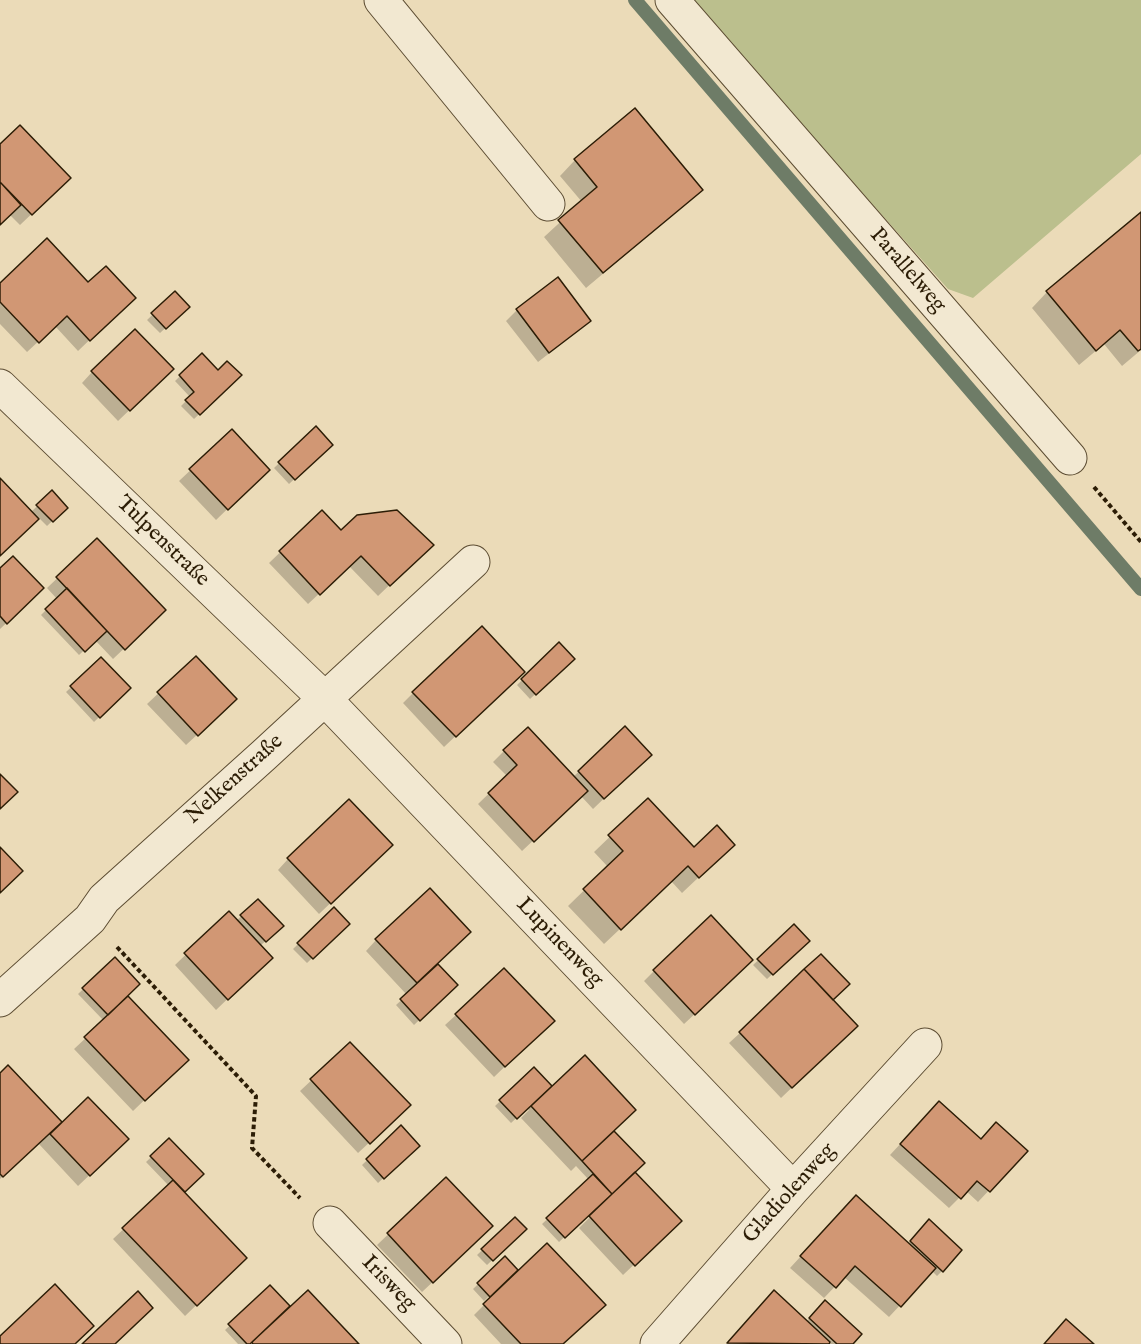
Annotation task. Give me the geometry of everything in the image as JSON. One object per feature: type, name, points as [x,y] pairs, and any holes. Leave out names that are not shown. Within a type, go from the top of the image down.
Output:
[{"type":"street","points":[[381,0],[548,204]]},
{"type":"street","name":"Parallelweg","points":[[672,0],[1070,459]]},
{"type":"street","name":"Tulpenstraße","points":[[0,386],[324,698]]},
{"type":"street","name":"Nelkenstraße","points":[[0,1000],[90,919],[104,898],[264,755],[473,562]]},
{"type":"street","name":"Lupinenweg","points":[[324,698],[793,1189]]},
{"type":"street","name":"Gladiolenweg","points":[[657,1344],[793,1189],[925,1045]]},
{"type":"street","name":"Irisweg","points":[[330,1223],[445,1344]]},
{"type":"path","points":[[1070,459],[1141,542]]},
{"type":"path","points":[[90,919],[256,1096],[252,1148],[306,1203],[330,1223]]},
{"type":"green space","points":[[690,0],[1141,0],[1141,154],[973,298],[948,289]]},
{"type":"building","points":[[635,108],[703,190],[603,273],[558,220],[597,187],[574,159]]},
{"type":"building","points":[[20,125],[71,178],[32,215],[0,182],[0,144]]},
{"type":"building","points":[[0,182],[21,205],[0,225]]},
{"type":"building","points":[[1141,212],[1141,349],[1138,351],[1120,330],[1096,351],[1046,291]]},
{"type":"building","points":[[47,238],[88,282],[106,266],[136,298],[90,341],[67,316],[39,343],[0,302],[0,283]]},
{"type":"building","points":[[558,277],[591,321],[549,353],[516,309]]},
{"type":"building","points":[[175,291],[190,307],[166,329],[151,313]]},
{"type":"building","points":[[135,329],[174,369],[130,411],[91,371]]},
{"type":"building","points":[[202,353],[218,370],[227,361],[242,375],[200,415],[185,400],[194,392],[179,375]]},
{"type":"building","points":[[316,426],[333,445],[295,480],[278,462]]},
{"type":"building","points":[[232,429],[270,470],[228,510],[189,469]]},
{"type":"building","points":[[0,478],[39,519],[0,556]]},
{"type":"building","points":[[52,490],[68,508],[53,522],[36,505]]},
{"type":"building","points":[[322,510],[341,530],[357,515],[397,510],[434,545],[390,586],[361,556],[320,595],[279,551]]},
{"type":"building","points":[[97,538],[166,610],[125,650],[56,577]]},
{"type":"building","points":[[13,556],[44,588],[7,624],[0,616],[0,568]]},
{"type":"building","points":[[67,588],[107,631],[85,652],[45,609]]},
{"type":"building","points":[[482,626],[525,672],[456,737],[412,692]]},
{"type":"building","points":[[559,642],[575,659],[536,695],[521,679]]},
{"type":"building","points":[[196,656],[237,699],[198,736],[157,692]]},
{"type":"building","points":[[101,657],[131,688],[100,718],[70,686]]},
{"type":"building","points":[[625,726],[652,755],[604,799],[578,771]]},
{"type":"building","points":[[528,727],[588,791],[534,842],[488,793],[517,765],[503,750]]},
{"type":"building","points":[[0,774],[18,792],[0,809]]},
{"type":"building","points":[[648,798],[694,847],[717,825],[735,845],[699,878],[688,866],[621,930],[583,889],[623,851],[608,835]]},
{"type":"building","points":[[349,799],[393,845],[331,904],[287,858]]},
{"type":"building","points":[[0,847],[23,871],[0,893]]},
{"type":"building","points":[[430,888],[471,932],[417,983],[375,939]]},
{"type":"building","points":[[258,899],[284,926],[266,942],[240,915]]},
{"type":"building","points":[[334,907],[350,924],[313,959],[297,943]]},
{"type":"building","points":[[229,911],[273,958],[228,1000],[184,953]]},
{"type":"building","points":[[711,915],[753,960],[695,1015],[653,970]]},
{"type":"building","points":[[794,924],[810,941],[773,975],[757,959]]},
{"type":"building","points":[[821,954],[850,984],[833,1000],[804,969]]},
{"type":"building","points":[[115,957],[140,984],[108,1015],[82,988]]},
{"type":"building","points":[[438,964],[458,985],[420,1021],[400,999]]},
{"type":"building","points":[[504,968],[555,1021],[505,1067],[455,1014]]},
{"type":"building","points":[[804,969],[858,1026],[792,1088],[739,1032]]},
{"type":"building","points":[[128,996],[189,1060],[145,1101],[84,1037]]},
{"type":"building","points":[[350,1042],[411,1105],[370,1144],[310,1079]]},
{"type":"building","points":[[585,1055],[636,1110],[582,1161],[531,1106]]},
{"type":"building","points":[[8,1065],[62,1122],[3,1177],[0,1174],[0,1073]]},
{"type":"building","points":[[534,1067],[552,1086],[517,1119],[499,1100]]},
{"type":"building","points":[[88,1097],[129,1139],[90,1176],[50,1134]]},
{"type":"building","points":[[939,1101],[981,1139],[996,1122],[1028,1151],[990,1192],[977,1181],[961,1199],[900,1144]]},
{"type":"building","points":[[401,1125],[420,1146],[384,1179],[366,1159]]},
{"type":"building","points":[[614,1131],[645,1163],[612,1194],[582,1161]]},
{"type":"building","points":[[169,1138],[204,1174],[185,1192],[150,1156]]},
{"type":"building","points":[[635,1172],[682,1221],[635,1266],[589,1216]]},
{"type":"building","points":[[593,1174],[612,1194],[565,1238],[546,1218]]},
{"type":"building","points":[[446,1177],[493,1226],[433,1283],[387,1233]]},
{"type":"building","points":[[173,1180],[247,1258],[197,1306],[122,1228]]},
{"type":"building","points":[[856,1195],[936,1268],[901,1307],[855,1266],[836,1288],[800,1256]]},
{"type":"building","points":[[515,1217],[527,1229],[493,1261],[481,1249]]},
{"type":"building","points":[[929,1219],[962,1250],[943,1272],[910,1241]]},
{"type":"building","points":[[547,1243],[606,1305],[563,1344],[521,1344],[483,1304]]},
{"type":"building","points":[[505,1256],[518,1270],[490,1297],[477,1283]]},
{"type":"building","points":[[55,1284],[94,1326],[75,1344],[0,1344],[0,1336]]},
{"type":"building","points":[[270,1285],[290,1306],[250,1344],[247,1344],[228,1324]]},
{"type":"building","points":[[308,1290],[359,1344],[253,1344],[252,1342]]},
{"type":"building","points":[[774,1290],[830,1342],[829,1344],[727,1343]]},
{"type":"building","points":[[138,1291],[153,1308],[115,1344],[82,1344]]},
{"type":"building","points":[[825,1300],[862,1334],[853,1344],[837,1344],[809,1318]]},
{"type":"building","points":[[1066,1319],[1094,1344],[1044,1344]]},
{"type":"waterway","points":[[635,0],[1141,589]]}]
